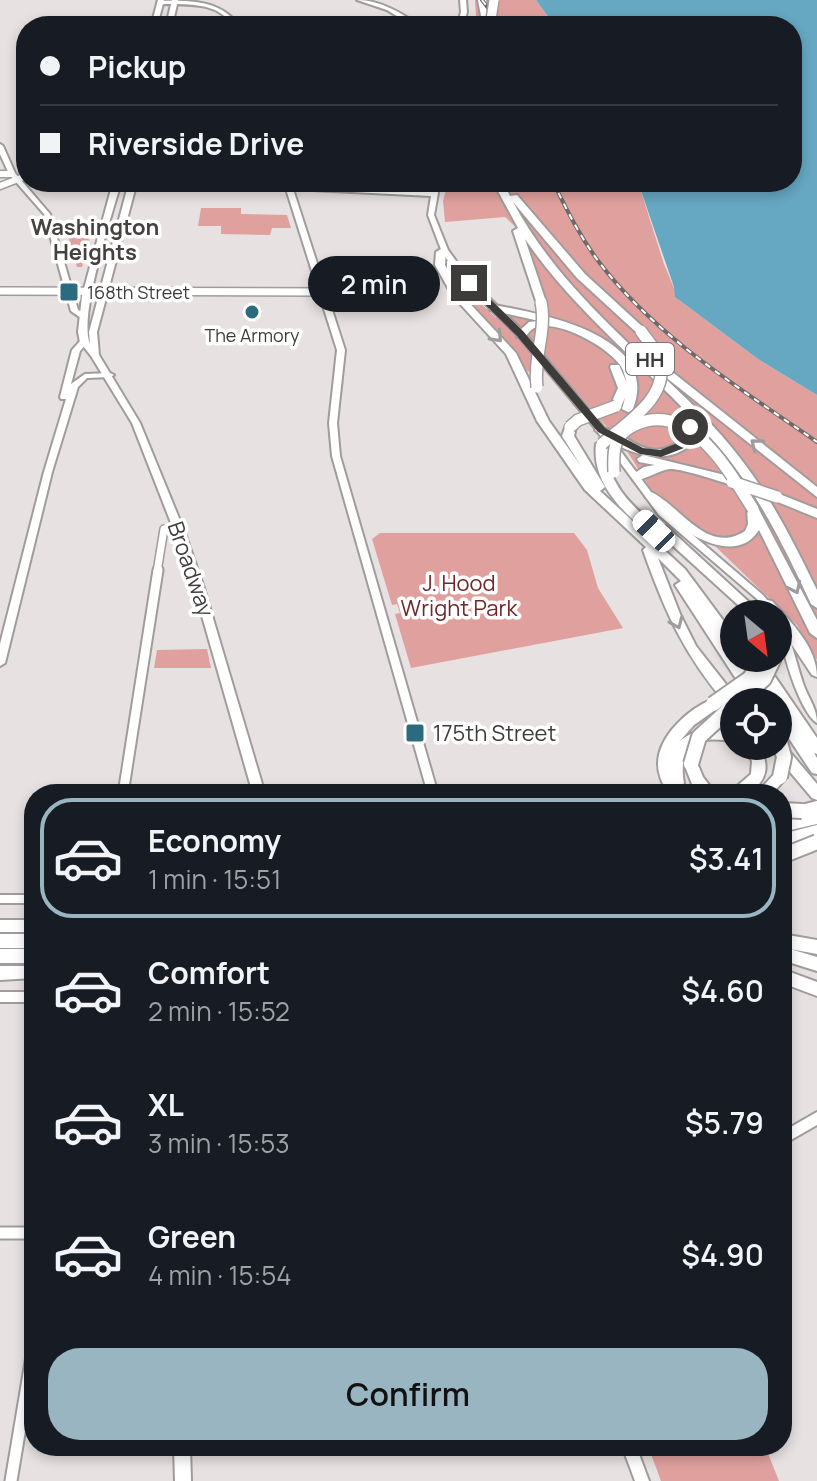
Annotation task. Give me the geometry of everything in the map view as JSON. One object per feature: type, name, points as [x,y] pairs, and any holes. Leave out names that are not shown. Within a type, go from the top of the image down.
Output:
[{"type":"highway","name":"HH","points":[[503,192],[535,246],[572,292],[703,423],[743,468],[777,521],[817,604]]},
{"type":"highway","name":"HH","points":[[512,192],[553,260],[613,326],[817,493]]},
{"type":"highway","points":[[514,197],[581,276],[641,331],[659,358],[663,371],[661,384],[651,400],[607,439],[600,462],[608,480],[630,508],[729,600]]},
{"type":"highway","points":[[515,215],[546,328],[535,370],[537,387],[551,429]]},
{"type":"highway","points":[[443,250],[440,265],[457,295],[511,353],[543,421],[589,487],[629,525],[720,626]]},
{"type":"highway","points":[[494,308],[559,321],[584,331],[622,362],[632,379],[635,393],[605,434],[606,454],[614,472],[655,523],[752,600]]},
{"type":"highway","points":[[521,335],[531,325],[544,324],[571,332],[595,347],[613,365],[622,381],[622,408]]},
{"type":"highway","points":[[607,439],[650,453],[674,451],[688,440],[690,428],[687,419],[640,361]]},
{"type":"highway","points":[[606,502],[568,436],[570,427],[578,420],[622,408]]},
{"type":"highway","points":[[614,472],[612,450],[621,434],[645,422],[674,423],[688,428],[705,443],[753,509],[774,543],[817,633]]},
{"type":"highway","points":[[607,439],[647,460],[729,480],[817,514]]},
{"type":"highway","points":[[637,477],[656,468],[691,471]]},
{"type":"highway","points":[[651,496],[684,524],[715,540],[738,540],[752,531],[755,523],[753,509]]},
{"type":"highway","points":[[629,525],[651,541],[681,572],[720,626]]},
{"type":"highway","points":[[666,543],[720,625]]},
{"type":"highway","points":[[649,550],[684,640],[704,670],[721,688]]},
{"type":"highway","points":[[792,632],[817,672]]},
{"type":"highway","points":[[670,784],[666,774],[669,746],[686,723],[702,705],[744,683],[756,672]]},
{"type":"highway","points":[[765,672],[817,749]]},
{"type":"highway","points":[[753,688],[767,672]]},
{"type":"highway","points":[[702,784],[694,774],[692,751],[703,732],[720,717]]},
{"type":"highway","points":[[792,732],[816,768]]},
{"type":"highway","points":[[679,784],[675,768],[685,742],[706,733],[720,735]]},
{"type":"highway","points":[[751,784],[760,772],[758,760]]},
{"type":"highway","points":[[773,784],[780,777],[783,760]]},
{"type":"highway","points":[[788,760],[817,794]]},
{"type":"highway","points":[[792,815],[815,818]]},
{"type":"highway","points":[[792,824],[815,818]]},
{"type":"highway","points":[[792,832],[815,818]]},
{"type":"highway","points":[[792,849],[817,842]]},
{"type":"highway","points":[[0,926],[24,926]]},
{"type":"highway","points":[[0,941],[24,941]]},
{"type":"highway","points":[[792,943],[817,947]]},
{"type":"highway","points":[[0,956],[24,962]]},
{"type":"highway","points":[[792,956],[817,964]]},
{"type":"highway","points":[[0,973],[24,966]]},
{"type":"highway","points":[[792,980],[817,986]]},
{"type":"main road","points":[[360,0],[401,16]]},
{"type":"main road","points":[[160,1],[200,4],[220,9],[230,16]]},
{"type":"main road","points":[[0,146],[16,179]]},
{"type":"main road","points":[[27,192],[49,218],[75,311],[84,316]]},
{"type":"main road","points":[[62,423],[63,404],[76,350],[84,342],[87,291],[115,192]]},
{"type":"main road","points":[[95,355],[93,332],[130,192]]},
{"type":"main road","points":[[290,192],[341,350],[333,423],[336,456],[430,784]]},
{"type":"main road","points":[[385,192],[417,197],[432,220],[443,250],[464,278],[521,335],[668,519],[754,600]]},
{"type":"main road","points":[[397,192],[433,194],[432,220]]},
{"type":"main road","points":[[99,256],[113,257]]},
{"type":"main road","name":"Broadway","points":[[84,342],[110,375],[136,423],[180,534],[256,784]]},
{"type":"main road","points":[[0,663],[62,423],[78,379],[110,375]]},
{"type":"main road","points":[[792,657],[801,694],[813,707],[817,719]]},
{"type":"main road","points":[[0,899],[24,899]]},
{"type":"main road","points":[[0,997],[24,997]]},
{"type":"main road","points":[[792,1133],[817,1118]]},
{"type":"main road","points":[[182,1456],[183,1481]]},
{"type":"main road","points":[[633,1456],[642,1481]]},
{"type":"street","points":[[0,174],[14,177]]},
{"type":"street","points":[[0,197],[1,186],[14,177]]},
{"type":"street","points":[[0,291],[323,292]]},
{"type":"street","points":[[125,784],[164,529]]},
{"type":"street","points":[[0,1233],[24,1233]]},
{"type":"street","points":[[11,1481],[24,1404]]},
{"type":"green space","points":[[475,0],[536,0],[548,16],[476,16]]},
{"type":"green space","points":[[445,192],[641,192],[679,300],[758,359],[817,395],[817,660],[792,620],[792,600],[771,600],[689,521],[655,496],[625,448],[553,365],[528,372],[501,334],[463,297],[450,274],[496,318],[515,315],[551,321],[527,238],[505,217],[445,222]]},
{"type":"green space","points":[[201,208],[241,208],[241,214],[287,215],[291,228],[272,228],[270,235],[221,234],[221,226],[198,226]]},
{"type":"green space","points":[[64,223],[93,223],[82,267],[77,267]]},
{"type":"green space","name":"J. Hood Wright Park","points":[[380,533],[574,533],[587,550],[598,588],[623,628],[411,668],[395,614],[400,613],[397,604],[392,605],[372,539]]},
{"type":"green space","points":[[207,649],[211,668],[154,668],[157,650]]},
{"type":"green space","points":[[652,1456],[769,1456],[779,1481],[661,1481]]},
{"type":"water","points":[[536,0],[817,0],[817,395],[758,359],[675,297],[641,192],[802,192],[802,16],[548,16]]},
{"type":"railway","points":[[482,0],[494,16]]},
{"type":"railway","points":[[558,192],[592,253],[646,314],[730,382],[817,442]]},
{"type":"place","name":"168th Street","points":[[69,292]]},
{"type":"place","name":"The Armory","points":[[252,312]]},
{"type":"place","name":"175th Street","points":[[415,733]]},
{"type":"district","name":"Washington Heights","points":[[95,240]]},
{"type":"route","points":[[469,283],[520,333],[601,430],[640,451],[661,454],[685,444],[690,436],[690,427]]}]
